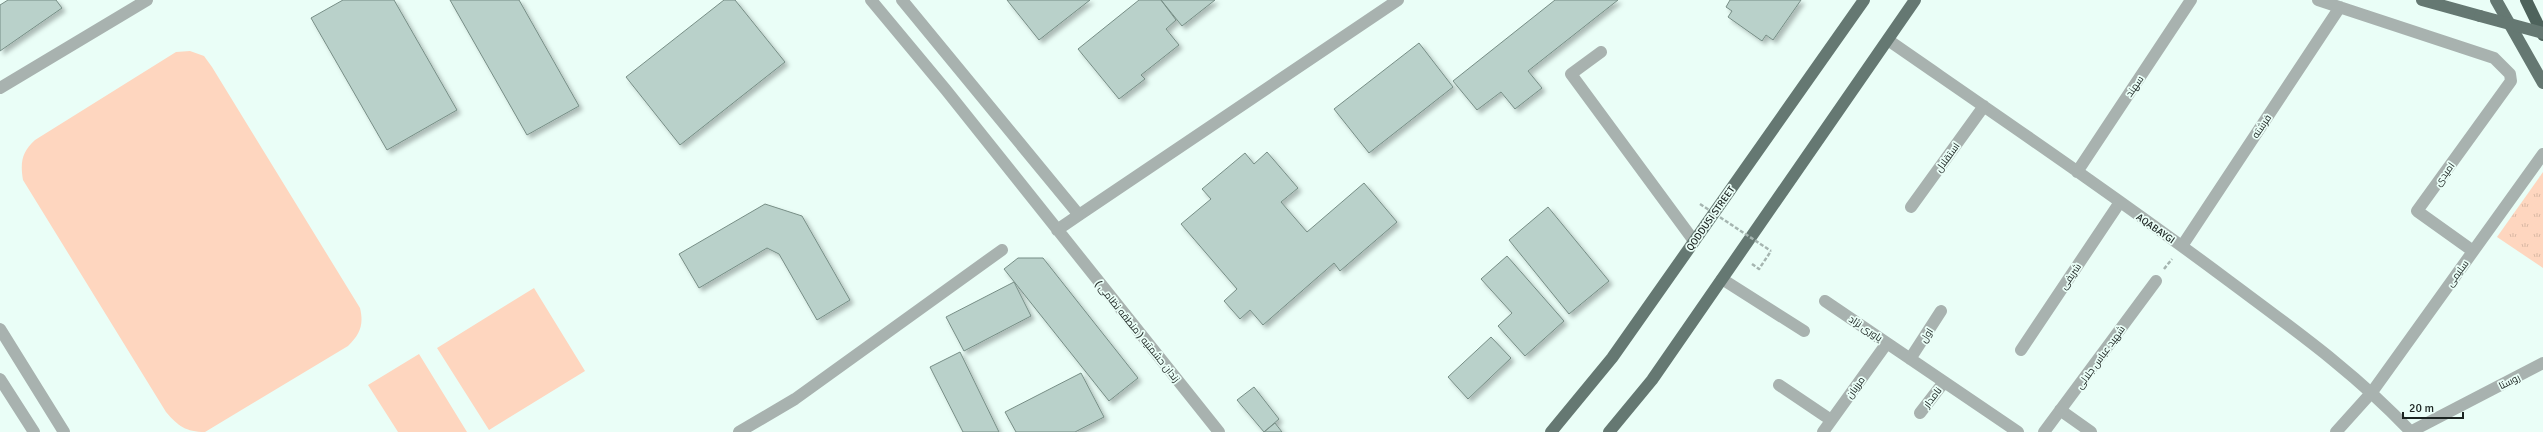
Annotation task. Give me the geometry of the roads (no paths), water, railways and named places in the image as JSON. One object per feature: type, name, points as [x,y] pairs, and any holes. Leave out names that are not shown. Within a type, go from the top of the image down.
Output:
[{"type":"highway","points":[[2526,0],[2543,34]]},
{"type":"main road","name":"QODDUSI STREET","points":[[1551,432],[1612,358],[1864,0]]},
{"type":"main road","points":[[1609,432],[1652,380],[1915,0]]},
{"type":"main road","points":[[2422,0],[2543,34]]},
{"type":"main road","points":[[2496,0],[2543,83]]},
{"type":"street","points":[[0,88],[128,5],[147,0]]},
{"type":"street","name":"زندان حشمتیه ( منطقه نظامی )","points":[[871,0],[946,90],[1219,432]]},
{"type":"street","points":[[902,0],[1079,215]]},
{"type":"street","points":[[1057,230],[1398,0]]},
{"type":"street","name":"سهند","points":[[2077,172],[2191,0]]},
{"type":"street","points":[[2318,0],[2340,7]]},
{"type":"street","name":"امیدی","points":[[2340,7],[2494,58],[2508,71],[2511,81],[2417,211],[2473,251]]},
{"type":"street","name":"فرشته","points":[[2182,246],[2340,7]]},
{"type":"street","name":"AQABAYGI","points":[[1888,40],[2182,246],[2307,339],[2372,392],[2410,432]]},
{"type":"street","points":[[1601,52],[1571,74],[1694,241]]},
{"type":"street","name":"استقلال","points":[[1911,207],[1984,106]]},
{"type":"street","name":"سلیمی","points":[[2336,432],[2372,392],[2543,154]]},
{"type":"street","name":"شریفی","points":[[2021,350],[2120,202]]},
{"type":"street","points":[[739,432],[795,399],[1002,250]]},
{"type":"street","points":[[1722,279],[1804,331]]},
{"type":"street","name":"شهید عباس جلالی","points":[[2044,432],[2156,281]]},
{"type":"street","name":"یاوری نژاد","points":[[1825,301],[2018,432]]},
{"type":"street","name":"اول","points":[[1910,359],[1941,311]]},
{"type":"street","points":[[0,329],[64,432]]},
{"type":"street","name":"مرزبان","points":[[1823,432],[1886,343]]},
{"type":"street","name":"روستا","points":[[2410,432],[2543,363]]},
{"type":"street","points":[[0,379],[34,432]]},
{"type":"street","name":"نامدار","points":[[1920,413],[1944,382]]},
{"type":"street","points":[[1779,384],[1831,420]]},
{"type":"street","points":[[2060,410],[2091,432]]}]
